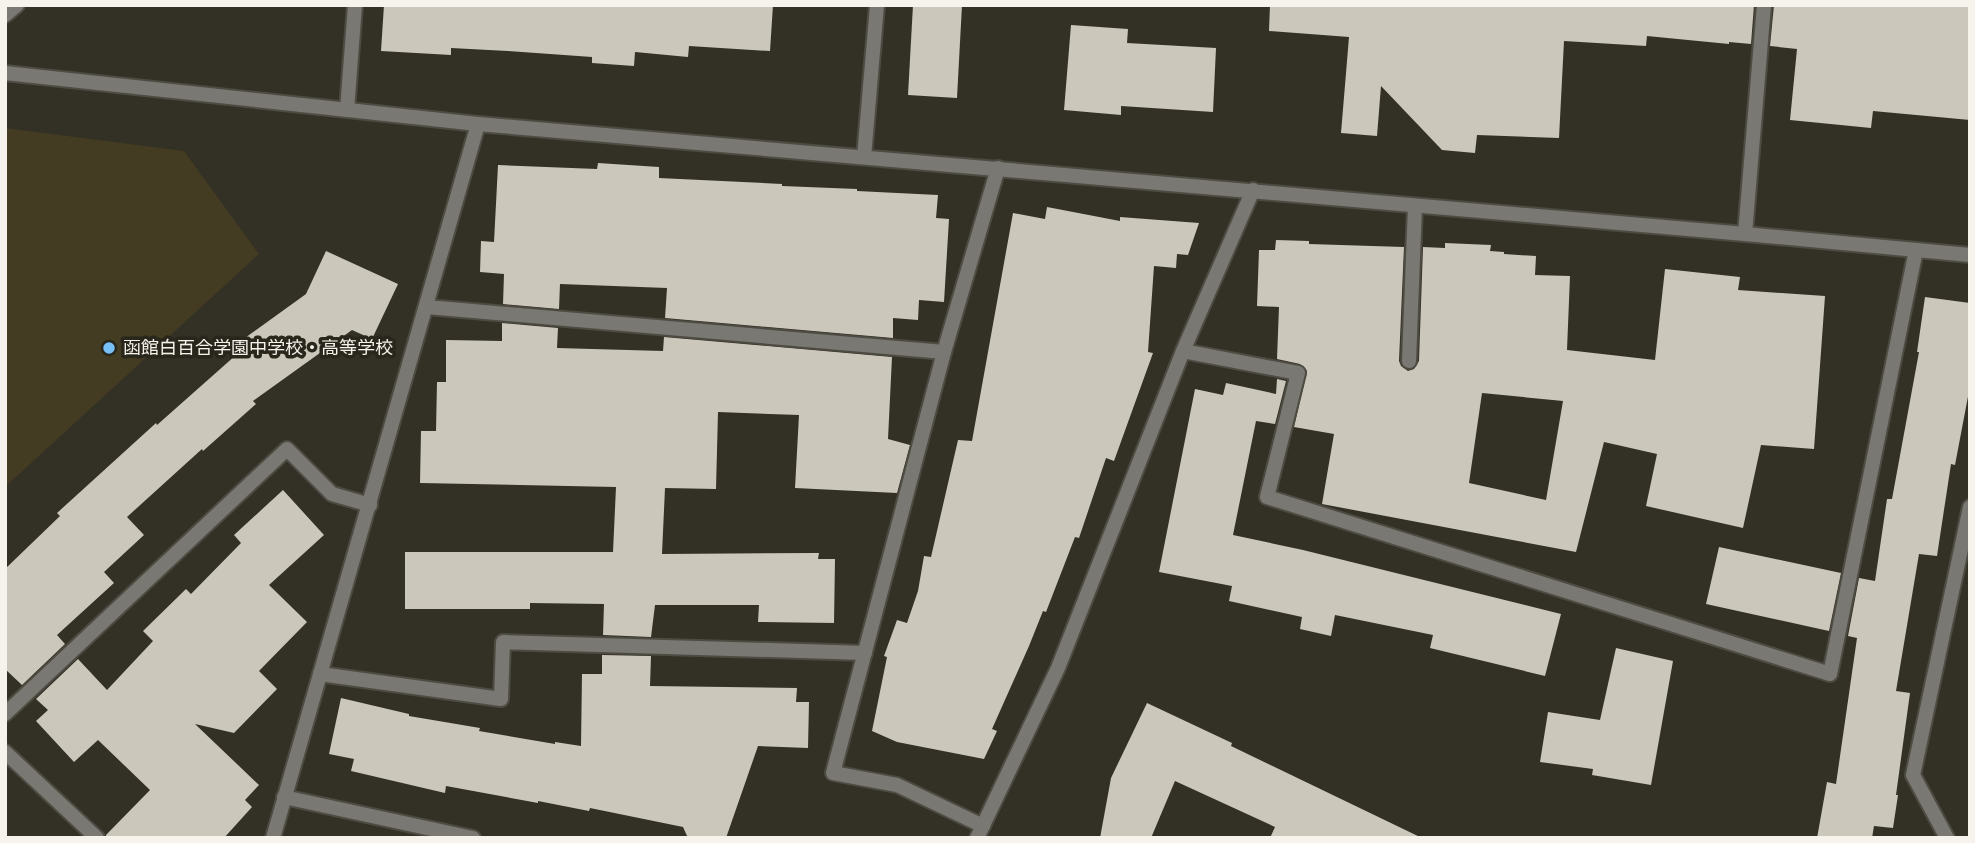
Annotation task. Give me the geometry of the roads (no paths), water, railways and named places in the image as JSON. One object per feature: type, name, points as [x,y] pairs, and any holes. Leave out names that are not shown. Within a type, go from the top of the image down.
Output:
[{"type":"street","points":[[5,15],[17,5]]},
{"type":"street","points":[[347,110],[355,5]]},
{"type":"street","points":[[863,157],[877,5]]},
{"type":"street","points":[[1745,234],[1764,5]]},
{"type":"street","points":[[5,73],[478,124],[1970,255]]},
{"type":"street","points":[[273,838],[478,124]]},
{"type":"street","points":[[998,168],[944,352],[833,773],[897,785],[980,832],[1058,668],[1183,351],[1253,190]]},
{"type":"street","points":[[1409,361],[1415,206]]},
{"type":"street","points":[[1183,351],[1298,373],[1268,497],[1830,674],[1916,250]]},
{"type":"street","points":[[427,307],[944,352]]},
{"type":"street","points":[[5,714],[287,449],[332,494],[370,505]]},
{"type":"street","points":[[1947,838],[1913,775],[1970,507]]},
{"type":"street","points":[[320,674],[501,699],[503,642],[865,653]]},
{"type":"street","points":[[5,752],[97,838]]},
{"type":"street","points":[[284,797],[473,838]]},
{"type":"place","name":"函館白百合学園中学校・高等学校","points":[[109,348]]}]
